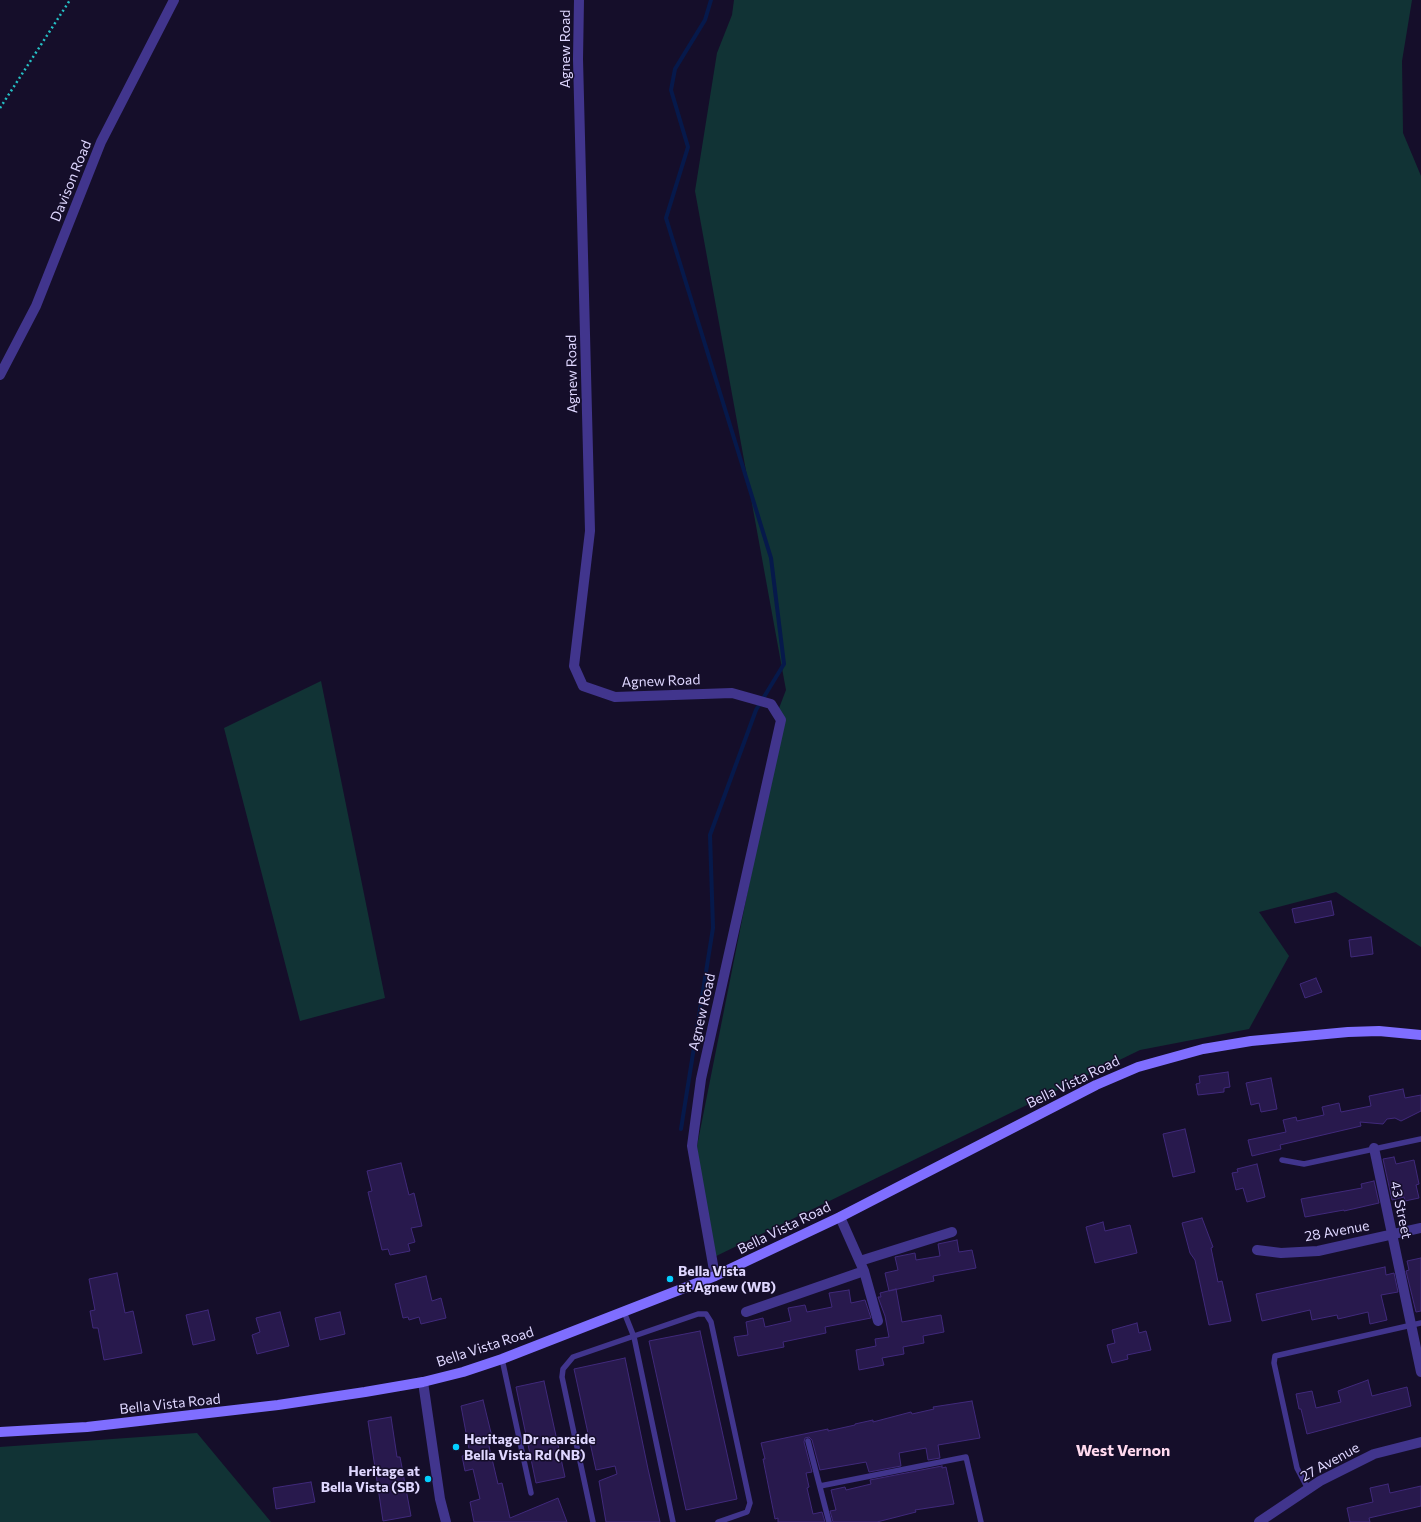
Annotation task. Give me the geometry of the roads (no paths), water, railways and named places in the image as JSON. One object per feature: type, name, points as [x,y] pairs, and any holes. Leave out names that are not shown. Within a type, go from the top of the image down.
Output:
[{"type":"street","name":"Davison Road","points":[[0,375],[36,306],[101,142],[174,0]]},
{"type":"street","name":"Agnew Road","points":[[580,0],[578,59],[590,531],[574,666],[583,686],[615,697],[732,693],[771,704],[781,720],[701,1079],[692,1146],[715,1276]]},
{"type":"street","name":"Bella Vista Road","points":[[0,1432],[87,1427],[294,1403],[423,1382],[463,1372],[624,1312],[715,1276],[840,1217],[1096,1085],[1138,1067],[1164,1058],[1203,1049],[1251,1041],[1348,1032],[1379,1031],[1421,1035]]},
{"type":"street","name":"43 Street","points":[[1374,1148],[1392,1235],[1416,1324],[1421,1372]]},
{"type":"street","points":[[840,1217],[862,1266],[878,1321]]},
{"type":"street","name":"28 Avenue","points":[[1258,1250],[1281,1253],[1318,1251],[1421,1228]]},
{"type":"street","points":[[746,1312],[952,1232]]},
{"type":"street","points":[[423,1382],[440,1499],[446,1522]]},
{"type":"street","name":"27 Avenue","points":[[1259,1522],[1320,1481],[1374,1454],[1421,1442]]},
{"type":"lane","points":[[1282,1160],[1304,1164],[1421,1139]]},
{"type":"lane","points":[[624,1312],[634,1337],[673,1522]]},
{"type":"lane","points":[[593,1522],[562,1377],[562,1369],[573,1357],[698,1314],[706,1314],[711,1322],[750,1503],[747,1512],[718,1522]]},
{"type":"lane","points":[[1308,1489],[1297,1468],[1274,1363],[1275,1356],[1416,1324]]},
{"type":"lane","points":[[502,1358],[531,1493]]},
{"type":"lane","points":[[808,1441],[830,1522]]},
{"type":"lane","points":[[820,1486],[966,1457],[981,1522]]},
{"type":"waterway","points":[[681,1129],[713,928],[710,835],[756,710],[784,664],[771,558],[666,218],[688,147],[671,90],[675,69],[705,20],[711,0]]},
{"type":"place","name":"Bella Vista at Agnew (WB)","points":[[670,1279]]},
{"type":"place","name":"Heritage Dr nearside Bella Vista Rd (NB)","points":[[456,1447]]},
{"type":"place","name":"Heritage at Bella Vista (SB)","points":[[428,1479]]},
{"type":"district","name":"West Vernon","points":[[1123,1451]]}]
